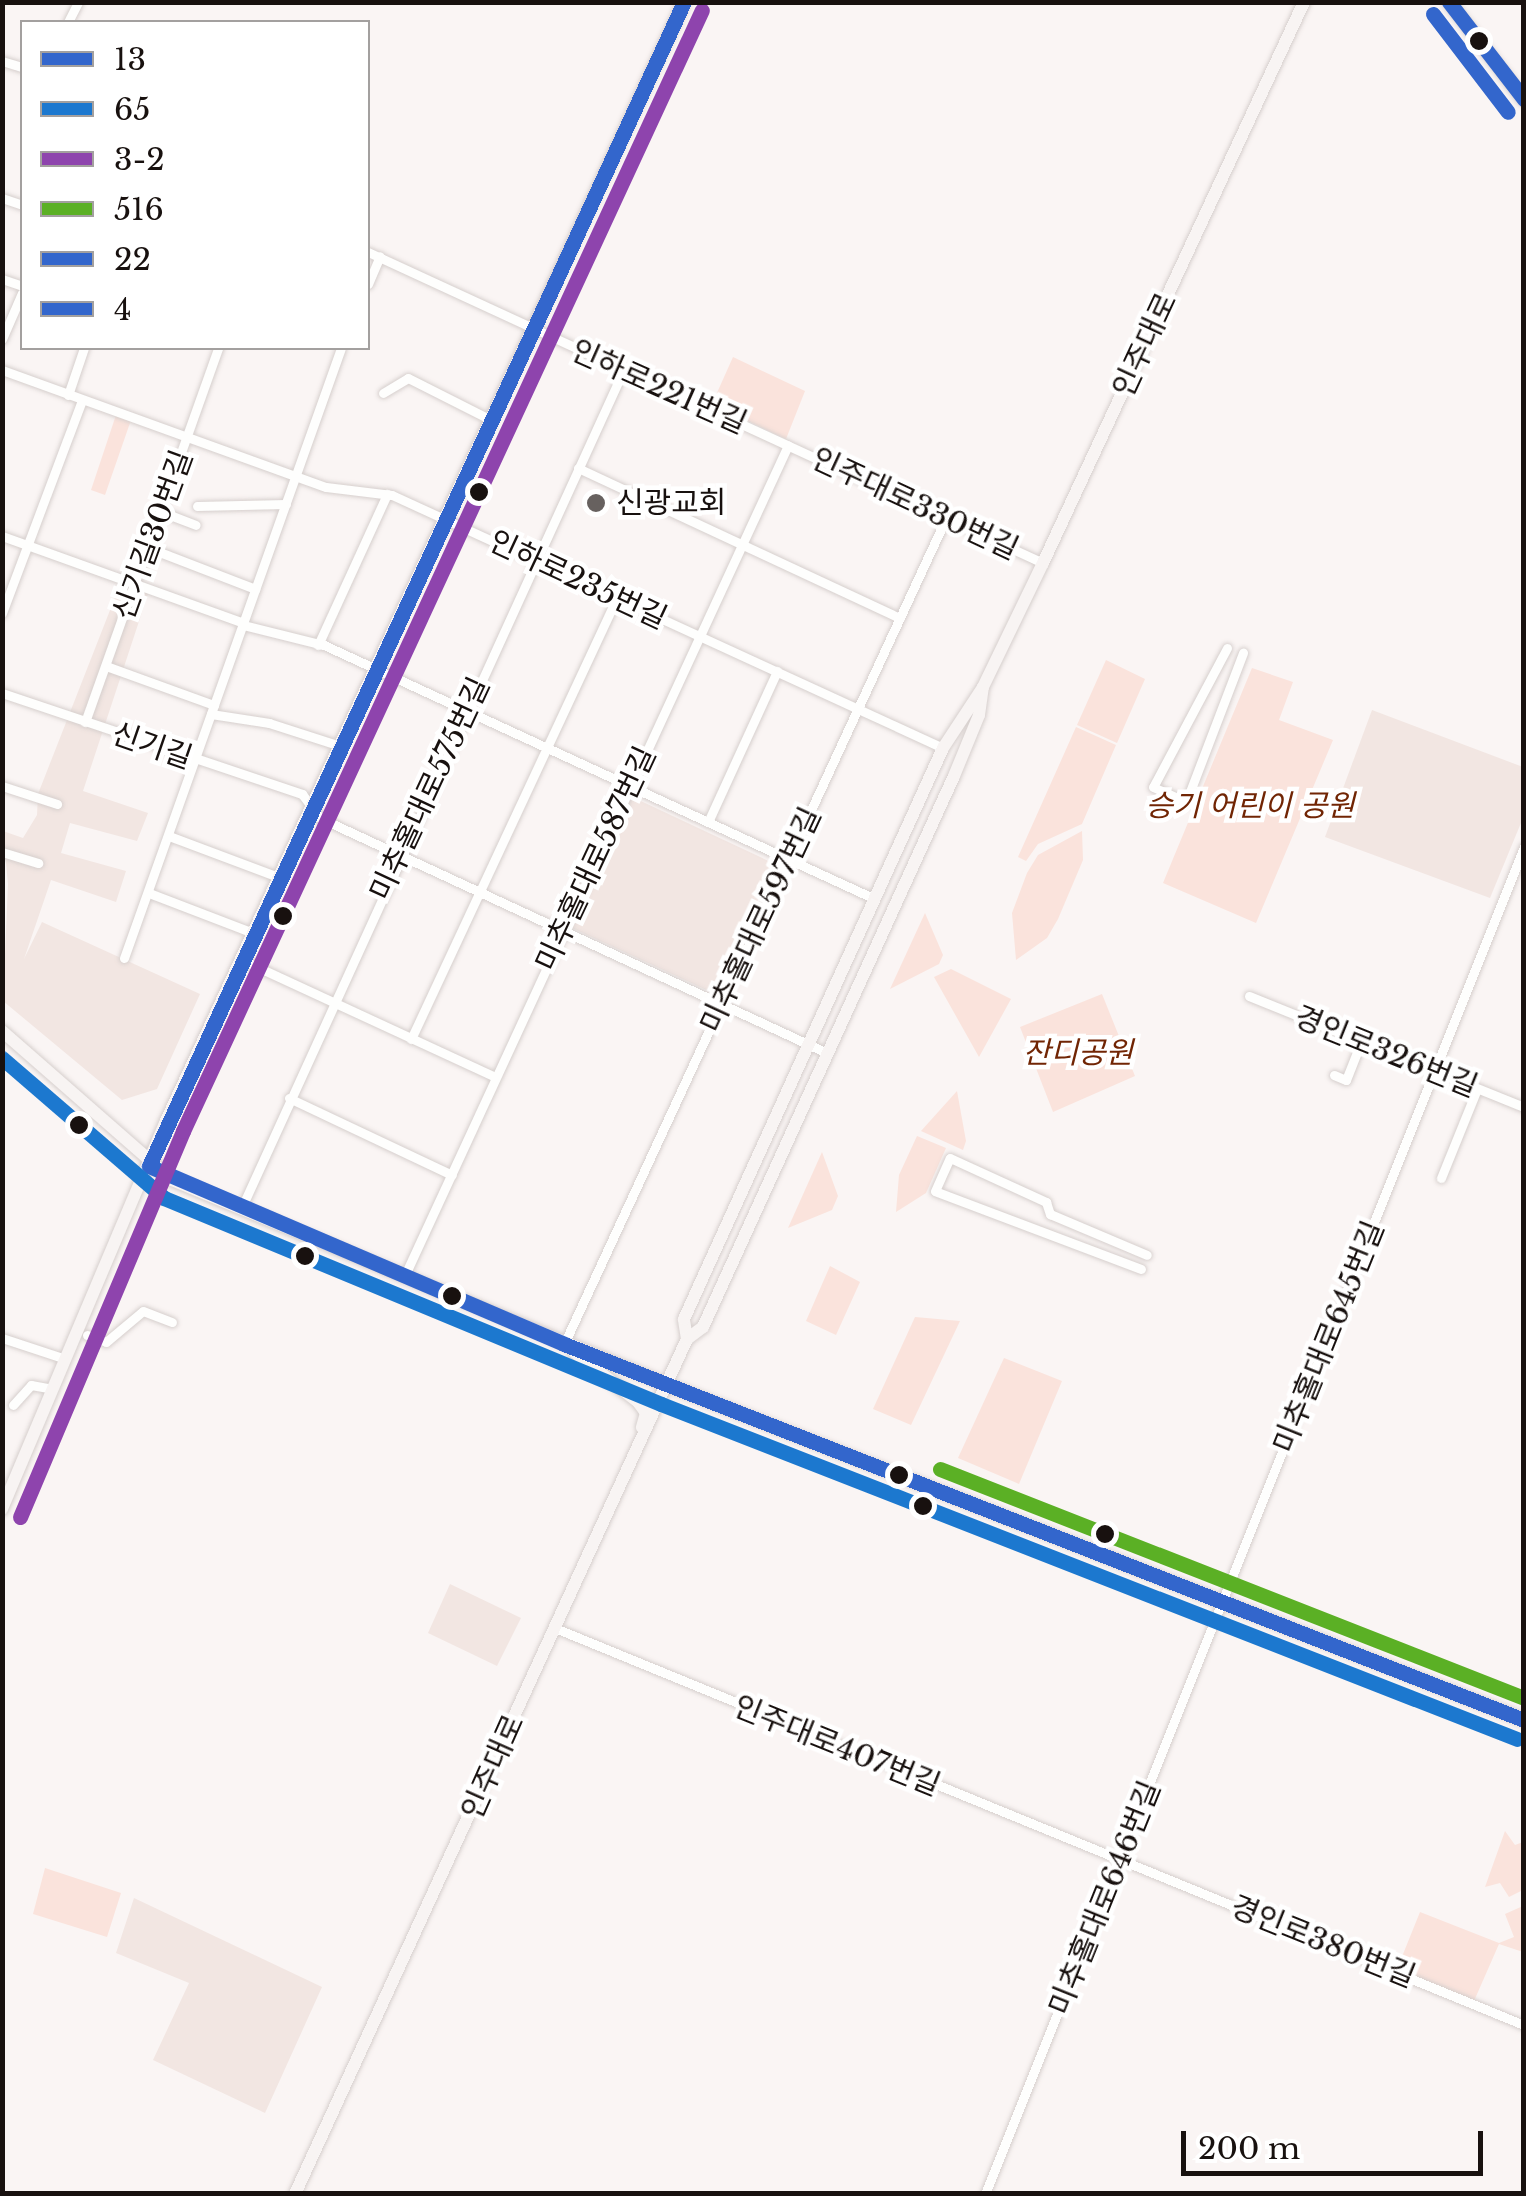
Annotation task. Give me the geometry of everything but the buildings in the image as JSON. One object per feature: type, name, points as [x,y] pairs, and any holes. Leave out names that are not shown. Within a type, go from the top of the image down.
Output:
[{"type":"main road","points":[[2,1509],[252,933],[375,669],[450,522],[530,330],[684,2]]},
{"type":"main road","name":"인주대로","points":[[687,1338],[703,1327],[958,766],[979,715],[983,687],[1304,2]]},
{"type":"main road","points":[[1448,2],[1524,100]]},
{"type":"main road","name":"인주대로","points":[[295,2194],[668,1385],[687,1338],[684,1319],[808,1044],[963,708],[983,687]]},
{"type":"main road","points":[[2,1031],[148,1166],[241,1209],[564,1344],[1524,1720]]},
{"type":"main road","points":[[564,1344],[646,1412],[636,1451]]},
{"type":"street","name":"인하로221번길","points":[[370,253],[530,330],[788,445]]},
{"type":"street","points":[[370,279],[380,256]]},
{"type":"street","points":[[2,339],[8,313]]},
{"type":"street","points":[[68,395],[83,350]]},
{"type":"street","name":"신기길30번길","points":[[85,722],[217,350]]},
{"type":"street","points":[[124,958],[340,350]]},
{"type":"street","name":"인하로235번길","points":[[2,370],[354,494],[387,494],[944,748]]},
{"type":"street","name":"미추홀대로575번길","points":[[241,1209],[398,855],[624,372]]},
{"type":"street","points":[[383,393],[408,378],[490,420]]},
{"type":"street","points":[[2,613],[26,544],[53,489],[82,400]]},
{"type":"street","name":"인주대로330번길","points":[[788,445],[1043,563]]},
{"type":"street","name":"미추홀대로587번길","points":[[404,1277],[788,445]]},
{"type":"street","points":[[578,468],[900,618]]},
{"type":"street","points":[[318,644],[387,494]]},
{"type":"street","points":[[197,506],[286,504]]},
{"type":"street","points":[[162,512],[196,525]]},
{"type":"street","name":"미추홀대로597번길","points":[[564,1344],[946,518]]},
{"type":"street","points":[[2,536],[243,624],[318,644],[875,899]]},
{"type":"street","points":[[149,548],[255,589]]},
{"type":"street","points":[[412,1039],[616,598]]},
{"type":"street","points":[[1227,648],[1153,787],[1186,802],[1243,654]]},
{"type":"street","points":[[106,666],[213,709],[340,746]]},
{"type":"street","points":[[708,822],[777,672]]},
{"type":"street","name":"신기길","points":[[2,693],[194,761],[302,794],[311,807]]},
{"type":"street","points":[[2,786],[57,804]]},
{"type":"street","points":[[311,807],[320,818],[827,1053]]},
{"type":"street","points":[[168,836],[278,877]]},
{"type":"street","name":"미추홀대로645번길","points":[[1223,1602],[1524,847]]},
{"type":"street","points":[[2,852],[38,863]]},
{"type":"street","points":[[149,893],[252,933]]},
{"type":"street","points":[[240,960],[495,1077]]},
{"type":"street","name":"경인로326번길","points":[[1249,996],[1524,1107]]},
{"type":"street","points":[[1334,1076],[1346,1080],[1362,1042]]},
{"type":"street","points":[[1441,1178],[1478,1088]]},
{"type":"street","points":[[289,1098],[452,1175]]},
{"type":"street","points":[[1141,1269],[935,1192],[950,1158],[1046,1202],[1050,1214],[1147,1254]]},
{"type":"street","points":[[87,1335],[106,1342],[143,1311],[172,1322]]},
{"type":"street","points":[[2,1338],[66,1360]]},
{"type":"street","points":[[13,1405],[31,1385],[54,1389]]},
{"type":"street","name":"미추홀대로646번길","points":[[985,2194],[1223,1602]]},
{"type":"street","name":"인주대로407번길","points":[[555,1628],[1121,1860]]},
{"type":"street","name":"경인로380번길","points":[[1121,1860],[1524,2025]]},
{"type":"shaded area","points":[[123,577],[150,588],[83,791],[148,813],[137,841],[70,823],[61,853],[126,871],[116,902],[51,880],[24,959],[42,922],[200,994],[157,1089],[122,1100],[3,1001],[8,884],[3,831],[23,838],[37,815],[38,794]]},
{"type":"shaded area","points":[[1372,710],[1523,767],[1523,818],[1490,898],[1325,837]]},
{"type":"shaded area","points":[[630,796],[775,864],[713,993],[570,927]]},
{"type":"shaded area","points":[[450,1584],[521,1618],[497,1666],[428,1633]]},
{"type":"shaded area","points":[[134,1898],[322,1987],[265,2113],[153,2060],[189,1983],[116,1953]]},
{"type":"green space","points":[[733,357],[805,391],[786,439],[712,404]]},
{"type":"green space","points":[[116,415],[131,420],[105,495],[91,490]]},
{"type":"green space","points":[[1106,660],[1145,679],[1117,743],[1077,725]]},
{"type":"green space","name":"승기 어린이 공원","points":[[1252,668],[1293,682],[1279,720],[1333,740],[1256,923],[1163,883]]},
{"type":"green space","points":[[1076,727],[1116,745],[1082,824],[1038,844],[1026,861],[1018,857]]},
{"type":"green space","points":[[1082,831],[1083,860],[1058,919],[1047,938],[1016,960],[1012,913],[1027,873],[1038,855]]},
{"type":"green space","points":[[925,913],[943,955],[939,964],[890,989]]},
{"type":"green space","points":[[951,969],[1011,999],[979,1057],[934,977]]},
{"type":"green space","name":"잔디공원","points":[[1102,994],[1135,1076],[1053,1112],[1020,1027]]},
{"type":"green space","points":[[957,1091],[966,1141],[963,1150],[921,1131]]},
{"type":"green space","points":[[917,1136],[946,1148],[926,1193],[896,1212],[899,1175]]},
{"type":"green space","points":[[822,1152],[838,1196],[832,1210],[788,1228]]},
{"type":"green space","points":[[830,1266],[860,1282],[836,1335],[806,1321]]},
{"type":"green space","points":[[915,1317],[960,1321],[911,1425],[873,1409]]},
{"type":"green space","points":[[1004,1358],[1062,1381],[1019,1484],[958,1458]]},
{"type":"green space","points":[[1505,1831],[1515,1845],[1523,1842],[1523,1890],[1509,1897],[1500,1883],[1485,1887]]},
{"type":"green space","points":[[45,1868],[121,1893],[107,1937],[33,1914]]},
{"type":"green space","points":[[1523,1906],[1523,1952],[1499,1944],[1474,2001],[1397,1969],[1420,1912],[1499,1943],[1514,1937],[1505,1914]]},
{"type":"transit line","name":"13","points":[[149,1166],[684,2]]},
{"type":"transit line","name":"22","points":[[1449,2],[1524,99]]},
{"type":"transit line","name":"3-2","points":[[20,1517],[183,1131],[702,10]]},
{"type":"transit line","name":"4","points":[[1433,14],[1508,112]]},
{"type":"transit line","name":"65","points":[[2,1058],[164,1198],[661,1404],[1517,1739]]},
{"type":"transit line","name":"13","points":[[149,1166],[564,1344],[1524,1720]]},
{"type":"transit line","name":"516","points":[[940,1469],[1524,1698]]},
{"type":"place","name":"신광교회","points":[[596,503]]}]
